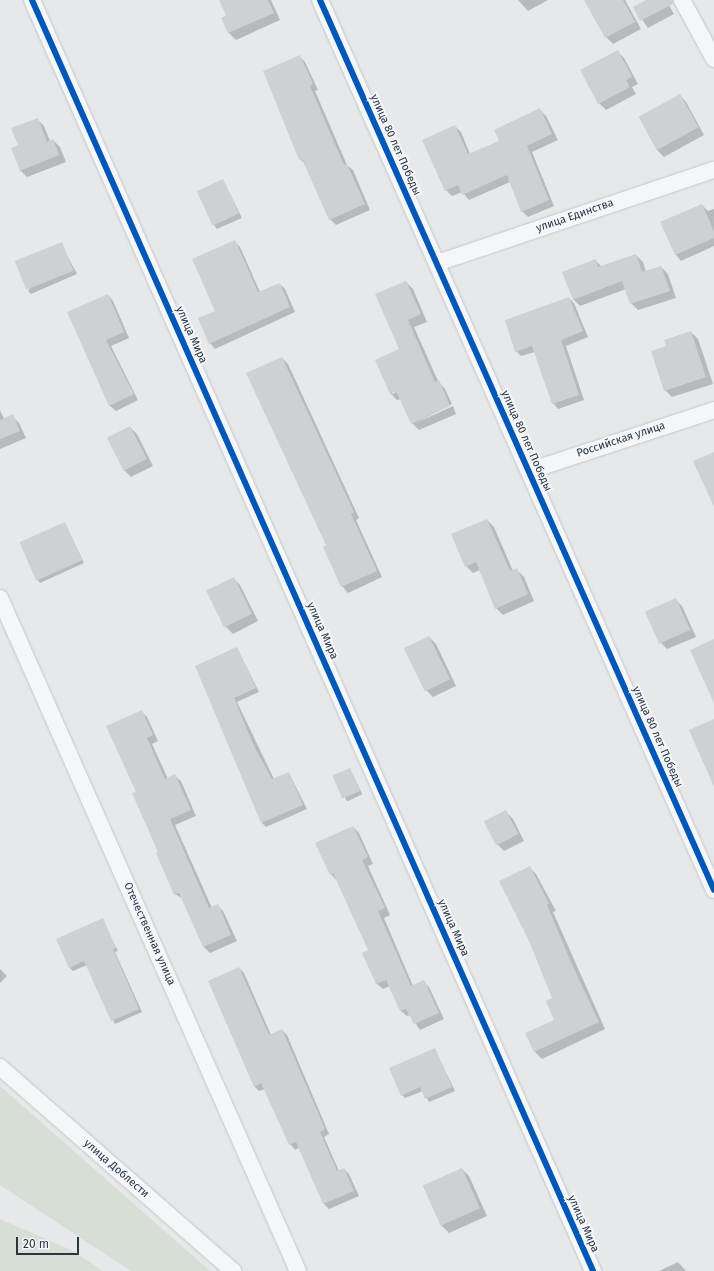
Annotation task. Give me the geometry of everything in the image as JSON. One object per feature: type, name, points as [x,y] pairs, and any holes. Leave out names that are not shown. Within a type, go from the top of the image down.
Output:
[{"type":"street","name":"улица Мира","points":[[32,0],[593,1271]]},
{"type":"street","name":"улица 80 лет Победы","points":[[320,0],[714,890]]},
{"type":"street","points":[[682,0],[714,58]]},
{"type":"street","name":"улица Единства","points":[[437,263],[714,170]]},
{"type":"street","name":"Российская улица","points":[[529,471],[714,410]]},
{"type":"street","name":"Отечественная улица","points":[[0,598],[298,1271]]},
{"type":"street","name":"улица Доблести","points":[[0,1067],[232,1271]]},
{"type":"shaded area","points":[[0,1086],[210,1271],[131,1271],[0,1185]]},
{"type":"shaded area","points":[[0,1219],[71,1250],[103,1271],[0,1271]]},
{"type":"building","points":[[219,0],[268,0],[274,13],[228,33],[221,18],[226,15]]},
{"type":"building","points":[[584,0],[623,0],[635,22],[605,38]]},
{"type":"building","points":[[646,0],[673,0],[673,4],[640,21],[633,7]]},
{"type":"building","points":[[618,50],[632,77],[626,80],[630,87],[598,104],[580,70]]},
{"type":"building","points":[[300,55],[313,84],[310,86],[344,165],[347,164],[365,204],[329,220],[302,159],[299,160],[263,71]]},
{"type":"building","points":[[680,94],[698,127],[657,150],[639,117]]},
{"type":"building","points":[[540,108],[552,134],[527,146],[549,200],[521,212],[507,175],[462,195],[458,185],[445,191],[422,140],[455,125],[468,154],[499,141],[494,130]]},
{"type":"building","points":[[38,118],[47,142],[53,139],[59,155],[20,171],[11,148],[18,145],[11,128]]},
{"type":"building","points":[[223,179],[239,213],[213,226],[197,191]]},
{"type":"building","points":[[702,204],[714,231],[714,238],[675,255],[660,222]]},
{"type":"building","points":[[235,240],[258,292],[280,283],[290,307],[209,344],[198,318],[215,311],[192,259]]},
{"type":"building","points":[[62,242],[74,271],[26,290],[15,261]]},
{"type":"building","points":[[636,254],[642,272],[661,266],[670,291],[630,304],[622,281],[573,300],[562,272],[596,259],[598,267]]},
{"type":"building","points":[[406,281],[421,314],[408,320],[435,382],[439,380],[450,406],[411,424],[396,391],[390,394],[375,360],[399,349],[375,294]]},
{"type":"building","points":[[108,294],[124,332],[106,340],[134,394],[109,406],[67,312]]},
{"type":"building","points":[[569,297],[583,331],[561,340],[579,395],[552,404],[532,346],[515,352],[505,320]]},
{"type":"building","points":[[691,331],[706,377],[664,391],[651,351],[666,346],[664,340]]},
{"type":"building","points":[[282,357],[354,512],[351,514],[377,571],[341,587],[323,547],[326,545],[246,373]]},
{"type":"building","points":[[13,414],[20,431],[0,439],[0,420]]},
{"type":"building","points":[[130,426],[147,459],[124,471],[107,438]]},
{"type":"building","points":[[714,452],[714,507],[693,461]]},
{"type":"building","points":[[487,519],[510,571],[517,568],[528,594],[495,609],[476,562],[465,567],[451,534]]},
{"type":"building","points":[[65,522],[82,560],[36,581],[19,542]]},
{"type":"building","points":[[234,577],[252,614],[224,627],[206,591]]},
{"type":"building","points":[[676,598],[690,630],[659,644],[645,612]]},
{"type":"building","points":[[429,636],[450,679],[425,691],[404,648]]},
{"type":"building","points":[[714,639],[714,703],[690,650]]},
{"type":"building","points":[[237,647],[256,688],[234,698],[254,746],[272,779],[289,772],[303,805],[261,823],[195,666]]},
{"type":"building","points":[[142,710],[153,735],[147,738],[165,779],[175,774],[191,810],[170,819],[209,908],[218,904],[231,935],[203,947],[179,893],[174,895],[156,853],[158,852],[132,793],[136,792],[106,726]]},
{"type":"building","points":[[714,719],[714,787],[689,730]]},
{"type":"building","points":[[350,768],[360,791],[342,798],[333,775]]},
{"type":"building","points":[[506,810],[518,834],[496,845],[484,821]]},
{"type":"building","points":[[353,826],[368,857],[362,860],[385,908],[378,911],[411,986],[424,980],[439,1013],[414,1024],[406,1009],[400,1011],[386,980],[376,984],[362,953],[368,950],[333,873],[330,875],[315,843]]},
{"type":"building","points":[[530,866],[549,904],[547,905],[574,969],[599,1022],[534,1052],[525,1033],[554,1020],[546,1001],[552,998],[529,941],[499,881]]},
{"type":"building","points":[[103,918],[116,948],[113,949],[139,1009],[111,1021],[84,961],[69,968],[56,939]]},
{"type":"building","points":[[239,967],[269,1035],[282,1029],[325,1129],[320,1132],[337,1171],[344,1168],[354,1191],[323,1204],[296,1142],[289,1145],[261,1083],[254,1087],[208,981]]},
{"type":"building","points":[[435,1048],[452,1087],[425,1099],[420,1087],[401,1096],[389,1068]]},
{"type":"building","points":[[462,1168],[480,1208],[441,1226],[423,1185]]},
{"type":"cycle path","points":[[32,0],[593,1271]]},
{"type":"cycle path","points":[[320,0],[714,890]]}]
